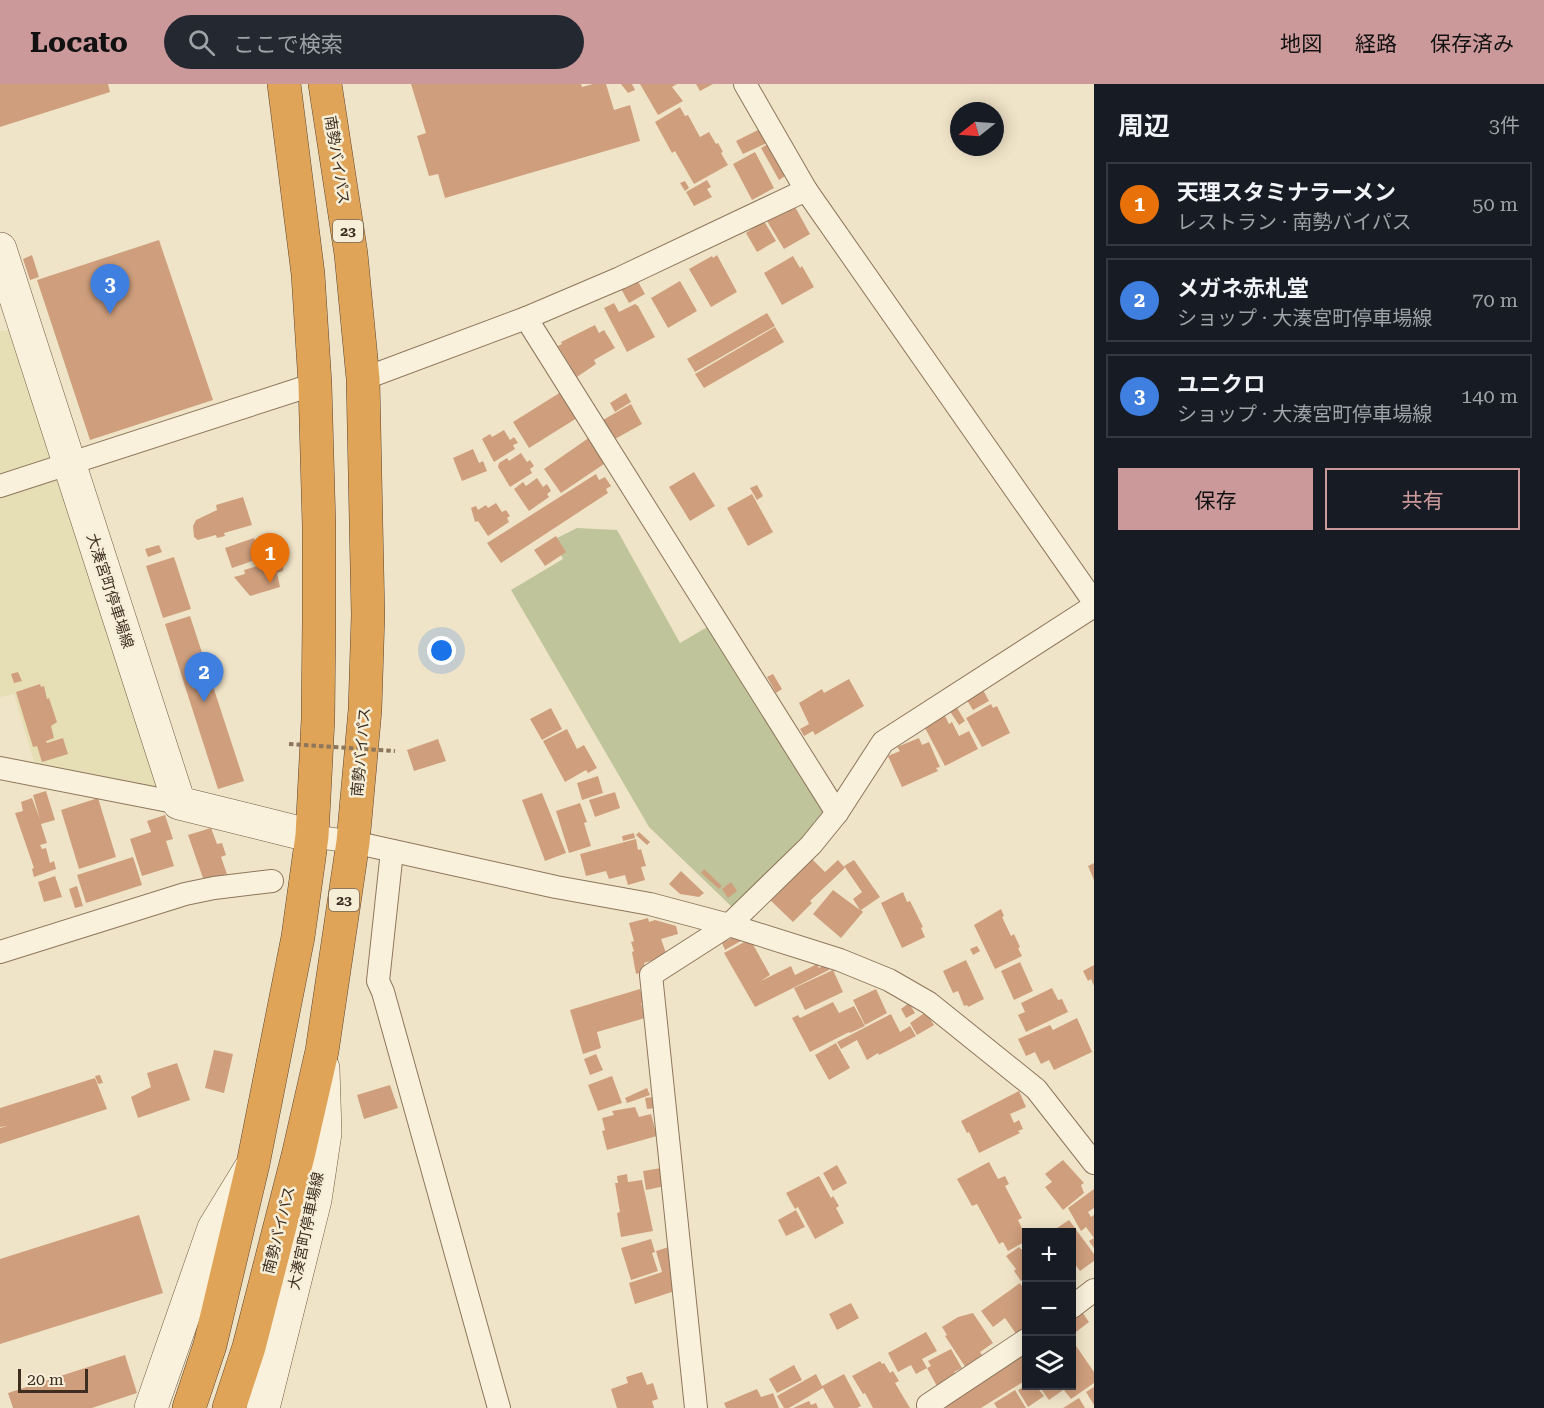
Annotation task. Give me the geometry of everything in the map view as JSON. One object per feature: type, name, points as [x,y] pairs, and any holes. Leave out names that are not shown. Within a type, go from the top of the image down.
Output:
[{"type":"highway","points":[[189,1408],[210,1345],[253,1164],[298,937],[312,836],[318,719],[319,620],[315,384],[308,274],[284,84]]},
{"type":"highway","name":"南勢バイパス","points":[[229,1408],[249,1347],[322,1052],[353,842],[365,710],[368,615],[363,379],[351,254],[325,84]]},
{"type":"main road","name":"大湊宮町停車場線","points":[[0,249],[12,319],[69,464],[179,803]]},
{"type":"main road","points":[[179,803],[312,836]]},
{"type":"main road","name":"大湊宮町停車場線","points":[[263,1408],[315,1200],[326,1133],[322,1052]]},
{"type":"main road","points":[[152,1408],[214,1228],[253,1164]]},
{"type":"street","points":[[746,84],[806,190],[1094,602]]},
{"type":"street","points":[[363,379],[526,318],[620,278],[806,190]]},
{"type":"street","points":[[526,318],[837,813]]},
{"type":"street","points":[[0,486],[315,384]]},
{"type":"street","points":[[696,1408],[651,975],[729,925],[811,845],[837,813],[883,742],[1094,606]]},
{"type":"street","points":[[0,768],[179,803]]},
{"type":"street","points":[[312,836],[353,842],[556,887],[650,904],[729,925],[840,960],[889,980],[929,1003],[1036,1089],[1094,1163]]},
{"type":"street","points":[[392,851],[378,981],[383,992],[499,1408]]},
{"type":"street","points":[[0,952],[185,894],[272,881]]},
{"type":"street","points":[[1076,1303],[1094,1290]]},
{"type":"street","points":[[930,1408],[928,1405],[1022,1343]]},
{"type":"path","points":[[289,744],[395,750]]},
{"type":"shaded area","points":[[11,330],[162,800],[36,769],[14,694],[0,697],[0,331]]},
{"type":"green space","points":[[577,528],[617,530],[680,643],[709,626],[824,805],[820,821],[732,907],[649,827],[511,590],[563,559],[553,540]]},
{"type":"building","points":[[0,84],[108,84],[110,92],[0,127]]},
{"type":"building","points":[[411,84],[581,84],[582,87],[606,84],[614,110],[630,105],[640,141],[445,198],[438,174],[429,176],[417,136],[426,133]]},
{"type":"building","points":[[621,84],[632,84],[635,90],[628,93]]},
{"type":"building","points":[[640,84],[677,84],[672,87],[683,101],[658,115]]},
{"type":"building","points":[[696,84],[713,84],[700,91]]},
{"type":"building","points":[[680,107],[685,116],[688,115],[700,137],[709,132],[716,144],[718,143],[728,165],[694,184],[675,151],[672,153],[655,122]]},
{"type":"building","points":[[762,128],[769,142],[743,154],[736,141]]},
{"type":"building","points":[[771,142],[788,174],[779,180],[761,148]]},
{"type":"building","points":[[755,152],[774,188],[752,200],[733,164]]},
{"type":"building","points":[[707,180],[711,187],[707,189],[712,197],[694,206],[686,192]]},
{"type":"building","points":[[685,181],[689,188],[685,191],[680,183]]},
{"type":"building","points":[[794,205],[810,234],[784,249],[767,221]]},
{"type":"building","points":[[764,221],[776,241],[757,252],[746,233]]},
{"type":"building","points":[[159,240],[213,400],[90,440],[37,280]]},
{"type":"building","points":[[32,255],[39,277],[30,280],[23,259]]},
{"type":"building","points":[[717,255],[737,292],[711,307],[689,269]]},
{"type":"building","points":[[793,256],[800,268],[802,266],[814,287],[782,305],[764,273]]},
{"type":"building","points":[[636,278],[645,294],[629,303],[620,287]]},
{"type":"building","points":[[680,281],[697,311],[668,328],[651,298]]},
{"type":"building","points":[[614,303],[619,312],[635,304],[638,306],[655,337],[627,352],[604,308]]},
{"type":"building","points":[[767,313],[775,326],[695,372],[687,359]]},
{"type":"building","points":[[595,325],[599,333],[604,330],[615,348],[594,360],[596,364],[577,377],[558,346],[562,344],[561,342]]},
{"type":"building","points":[[775,327],[784,342],[704,388],[695,374]]},
{"type":"building","points":[[561,392],[577,418],[529,448],[513,422]]},
{"type":"building","points":[[626,393],[631,402],[615,412],[610,403]]},
{"type":"building","points":[[631,404],[642,424],[615,439],[603,420]]},
{"type":"building","points":[[504,430],[510,440],[514,437],[518,443],[513,445],[515,449],[494,462],[482,439],[490,434],[492,437]]},
{"type":"building","points":[[590,437],[607,462],[561,493],[544,469]]},
{"type":"building","points":[[473,449],[479,463],[483,461],[487,471],[462,481],[453,458]]},
{"type":"building","points":[[521,453],[527,462],[530,460],[534,466],[530,469],[532,473],[510,487],[498,467],[499,463],[507,458],[509,461]]},
{"type":"building","points":[[694,472],[715,506],[690,521],[669,487]]},
{"type":"building","points":[[596,474],[599,480],[605,477],[611,486],[606,489],[608,493],[501,563],[487,543]]},
{"type":"building","points":[[537,478],[543,487],[547,484],[551,491],[547,494],[549,497],[529,511],[514,489],[523,482],[526,486]]},
{"type":"building","points":[[757,485],[763,496],[757,500],[750,488]]},
{"type":"building","points":[[752,494],[773,532],[748,546],[727,508]]},
{"type":"building","points":[[243,497],[252,525],[224,533],[225,536],[217,538],[216,535],[198,540],[194,537],[193,526],[196,520],[217,510],[216,505]]},
{"type":"building","points":[[496,503],[502,512],[506,510],[510,516],[507,518],[509,522],[488,536],[478,521],[475,522],[471,508],[476,506],[478,510],[486,505],[488,508]]},
{"type":"building","points":[[556,536],[566,552],[545,566],[534,550]]},
{"type":"building","points":[[254,538],[261,558],[232,568],[225,548]]},
{"type":"building","points":[[159,545],[162,552],[148,557],[145,549]]},
{"type":"building","points":[[280,548],[284,560],[283,571],[277,573],[280,587],[250,596],[234,577],[245,574],[244,570],[271,562],[269,551]]},
{"type":"building","points":[[174,557],[191,609],[163,618],[146,566]]},
{"type":"building","points":[[190,616],[244,781],[218,789],[165,624]]},
{"type":"building","points":[[18,672],[22,681],[14,683],[11,674]]},
{"type":"building","points":[[773,674],[782,689],[776,693],[767,677]]},
{"type":"building","points":[[849,679],[864,706],[815,735],[813,731],[804,736],[800,729],[809,724],[799,703],[822,689],[824,693]]},
{"type":"building","points":[[40,684],[41,687],[44,686],[57,722],[51,726],[54,738],[46,741],[47,743],[63,738],[68,754],[42,762],[37,746],[33,747],[16,692]]},
{"type":"building","points":[[982,688],[989,701],[973,710],[965,697]]},
{"type":"building","points":[[991,704],[993,708],[997,706],[1010,733],[982,747],[966,718]]},
{"type":"building","points":[[956,706],[965,721],[959,725],[949,710]]},
{"type":"building","points":[[551,708],[562,729],[542,740],[530,719]]},
{"type":"building","points":[[945,716],[949,724],[952,722],[959,736],[969,731],[978,749],[945,766],[924,726]]},
{"type":"building","points":[[567,729],[577,749],[584,745],[597,768],[588,773],[586,770],[565,782],[543,741]]},
{"type":"building","points":[[919,738],[922,745],[929,742],[940,767],[936,768],[938,771],[902,787],[888,756],[900,751],[897,747]]},
{"type":"building","points":[[438,739],[446,761],[414,771],[407,750]]},
{"type":"building","points":[[598,776],[603,793],[582,800],[577,783]]},
{"type":"building","points":[[46,791],[55,820],[41,824],[47,843],[40,845],[42,849],[46,848],[50,863],[54,861],[56,869],[34,877],[32,869],[34,868],[15,813],[23,811],[21,802],[32,798],[40,819],[33,795]]},
{"type":"building","points":[[615,792],[620,808],[595,817],[589,800]]},
{"type":"building","points":[[542,793],[566,853],[545,861],[522,800]]},
{"type":"building","points":[[98,798],[116,857],[79,869],[61,810]]},
{"type":"building","points":[[580,803],[587,822],[584,823],[591,846],[569,853],[556,811]]},
{"type":"building","points":[[165,815],[173,839],[166,841],[174,866],[142,876],[130,839],[151,832],[147,821]]},
{"type":"building","points":[[211,828],[217,844],[222,843],[226,855],[221,857],[227,874],[204,881],[188,835]]},
{"type":"building","points":[[639,832],[650,842],[647,845],[636,835]]},
{"type":"building","points":[[634,833],[635,838],[623,841],[622,836]]},
{"type":"building","points":[[636,839],[638,850],[641,849],[646,866],[641,867],[645,880],[628,885],[625,875],[609,879],[606,871],[586,876],[580,854]]},
{"type":"building","points":[[133,857],[142,885],[86,903],[77,875]]},
{"type":"building","points":[[811,858],[825,872],[838,860],[845,868],[810,901],[812,903],[793,922],[769,899]]},
{"type":"building","points":[[854,860],[880,897],[861,910],[863,912],[841,938],[813,914],[833,890],[860,910],[853,899],[862,892],[844,866]]},
{"type":"building","points":[[1094,863],[1094,880],[1088,866]]},
{"type":"building","points":[[704,869],[722,886],[719,889],[701,873]]},
{"type":"building","points":[[681,871],[704,893],[699,897],[680,894],[669,884]]},
{"type":"building","points":[[55,876],[62,897],[44,902],[38,882]]},
{"type":"building","points":[[731,882],[737,891],[728,898],[722,889]]},
{"type":"building","points":[[77,886],[83,906],[75,908],[69,889]]},
{"type":"building","points":[[903,892],[923,927],[921,928],[925,937],[902,948],[881,903]]},
{"type":"building","points":[[1001,909],[1004,916],[1002,917],[1011,936],[1014,934],[1022,956],[995,969],[974,925]]},
{"type":"building","points":[[648,918],[649,922],[655,920],[676,926],[678,934],[661,939],[666,953],[644,963],[646,971],[636,974],[631,942],[634,941],[629,923]]},
{"type":"building","points":[[738,935],[741,941],[725,950],[722,943]]},
{"type":"building","points":[[750,939],[770,975],[761,981],[791,966],[795,975],[817,964],[819,968],[826,964],[829,970],[755,1007],[724,953]]},
{"type":"building","points":[[977,946],[980,951],[973,955],[970,949]]},
{"type":"building","points":[[966,960],[984,999],[968,1007],[964,1006],[958,991],[953,993],[943,971]]},
{"type":"building","points":[[1020,962],[1033,991],[1014,1000],[1001,971]]},
{"type":"building","points":[[1094,965],[1094,986],[1091,979],[1088,981],[1083,971]]},
{"type":"building","points":[[833,970],[843,992],[805,1010],[794,988]]},
{"type":"building","points":[[1052,988],[1058,1000],[1062,999],[1068,1012],[1026,1032],[1018,1015],[1025,1012],[1021,1003]]},
{"type":"building","points":[[640,989],[645,1018],[597,1032],[601,1048],[583,1054],[570,1010]]},
{"type":"building","points":[[876,989],[887,1013],[865,1025],[853,1000]]},
{"type":"building","points":[[833,1002],[839,1013],[854,1006],[865,1026],[810,1052],[792,1018],[798,1015],[800,1018]]},
{"type":"building","points":[[909,1003],[915,1013],[906,1018],[901,1009]]},
{"type":"building","points":[[926,1012],[934,1025],[917,1035],[910,1023]]},
{"type":"building","points":[[891,1014],[900,1032],[910,1026],[916,1036],[867,1060],[857,1040],[841,1049],[837,1042]]},
{"type":"building","points":[[1077,1018],[1092,1052],[1054,1070],[1049,1060],[1041,1064],[1035,1052],[1026,1056],[1018,1039],[1050,1025],[1053,1030]]},
{"type":"building","points":[[836,1043],[850,1068],[829,1080],[815,1055]]},
{"type":"building","points":[[214,1050],[233,1054],[224,1093],[205,1088]]},
{"type":"building","points":[[596,1054],[603,1070],[590,1075],[584,1059]]},
{"type":"building","points":[[177,1063],[190,1100],[138,1118],[131,1097],[151,1087],[147,1073]]},
{"type":"building","points":[[100,1075],[103,1083],[98,1084],[95,1076]]},
{"type":"building","points":[[612,1076],[622,1103],[598,1111],[588,1085]]},
{"type":"building","points":[[95,1078],[107,1109],[0,1144],[0,1128],[7,1126],[0,1127],[0,1108]]},
{"type":"building","points":[[390,1085],[398,1108],[364,1119],[357,1095]]},
{"type":"building","points":[[647,1088],[650,1095],[627,1103],[625,1098]]},
{"type":"building","points":[[1019,1091],[1026,1107],[1010,1114],[1014,1123],[1019,1120],[1023,1129],[1018,1131],[1020,1133],[979,1153],[961,1121]]},
{"type":"building","points":[[653,1097],[655,1108],[647,1109],[645,1098]]},
{"type":"building","points":[[635,1107],[639,1117],[651,1114],[657,1136],[607,1150],[602,1131],[605,1130],[602,1118],[614,1115],[612,1111]]},
{"type":"building","points":[[1063,1160],[1084,1183],[1081,1185],[1084,1193],[1063,1210],[1045,1187],[1052,1182],[1045,1174]]},
{"type":"building","points":[[989,1162],[998,1179],[1005,1176],[1009,1184],[1005,1186],[1022,1218],[1018,1220],[1022,1228],[1022,1243],[1008,1251],[1003,1242],[999,1244],[977,1204],[972,1206],[957,1179]]},
{"type":"building","points":[[837,1165],[847,1183],[833,1191],[823,1173]]},
{"type":"building","points":[[661,1168],[665,1186],[646,1190],[643,1171]]},
{"type":"building","points":[[627,1174],[628,1182],[642,1180],[653,1231],[621,1237],[615,1183],[618,1183],[617,1176]]},
{"type":"building","points":[[819,1176],[831,1198],[833,1196],[839,1206],[836,1208],[844,1223],[815,1239],[798,1207],[795,1209],[786,1193]]},
{"type":"building","points":[[1094,1189],[1094,1208],[1088,1212],[1091,1217],[1094,1215],[1094,1238],[1086,1227],[1081,1231],[1068,1208]]},
{"type":"building","points":[[796,1210],[805,1227],[786,1236],[778,1220]]},
{"type":"building","points":[[139,1215],[163,1293],[0,1344],[0,1259]]},
{"type":"building","points":[[1069,1220],[1075,1228],[1057,1228]]},
{"type":"building","points":[[1076,1230],[1094,1254],[1094,1261],[1080,1271],[1076,1266]]},
{"type":"building","points":[[1094,1238],[1094,1248],[1089,1241]]},
{"type":"building","points":[[651,1239],[655,1252],[652,1253],[658,1271],[631,1280],[621,1248]]},
{"type":"building","points":[[672,1246],[678,1290],[635,1304],[629,1283],[662,1272],[656,1251]]},
{"type":"building","points":[[1019,1247],[1022,1250],[1021,1281],[1014,1271],[1016,1269],[1006,1256]]},
{"type":"building","points":[[1020,1283],[1022,1286],[1022,1336],[1019,1338],[1005,1318],[993,1327],[981,1311]]},
{"type":"building","points":[[851,1303],[859,1318],[837,1330],[829,1314]]},
{"type":"building","points":[[1078,1306],[1089,1322],[1076,1332],[1076,1308]]},
{"type":"building","points":[[973,1313],[993,1343],[980,1352],[985,1360],[968,1371],[945,1336],[947,1335],[942,1327],[958,1317]]},
{"type":"building","points":[[926,1332],[937,1351],[922,1359],[927,1368],[916,1374],[911,1365],[898,1372],[888,1353]]},
{"type":"building","points":[[1076,1346],[1094,1372],[1094,1383],[1071,1399],[1064,1390],[1076,1390]]},
{"type":"building","points":[[951,1349],[962,1368],[954,1372],[957,1378],[938,1388],[927,1368],[931,1366],[928,1361]]},
{"type":"building","points":[[1022,1352],[1022,1382],[981,1408],[946,1408],[942,1402]]},
{"type":"building","points":[[125,1355],[137,1393],[92,1408],[13,1408],[8,1393]]},
{"type":"building","points":[[880,1361],[890,1373],[893,1371],[899,1381],[895,1383],[910,1408],[873,1408],[865,1393],[863,1394],[852,1376]]},
{"type":"building","points":[[794,1365],[802,1380],[777,1393],[769,1379]]},
{"type":"building","points":[[642,1372],[647,1385],[653,1383],[658,1399],[652,1401],[654,1408],[617,1408],[611,1389],[628,1383],[626,1377]]},
{"type":"building","points":[[816,1374],[822,1386],[844,1374],[861,1406],[834,1408],[823,1388],[789,1408],[784,1408],[777,1396]]},
{"type":"building","points":[[1094,1387],[1094,1405],[1086,1392]]},
{"type":"building","points":[[1022,1388],[1022,1390],[1039,1390],[1044,1396],[1028,1407],[1018,1390]]},
{"type":"building","points":[[757,1389],[761,1397],[773,1393],[779,1408],[726,1408],[724,1403]]},
{"type":"building","points":[[1015,1390],[1026,1408],[997,1408],[994,1403]]},
{"type":"building","points":[[1042,1390],[1063,1390],[1049,1400]]},
{"type":"building","points":[[1079,1398],[1085,1408],[1063,1408]]},
{"type":"building","points":[[809,1401],[811,1405],[816,1403],[818,1408],[793,1408]]},
{"type":"place","name":"ユニクロ","points":[[110,314]]},
{"type":"place","name":"天理スタミナラーメン","points":[[270,583]]},
{"type":"place","name":"メガネ赤札堂","points":[[204,702]]}]
